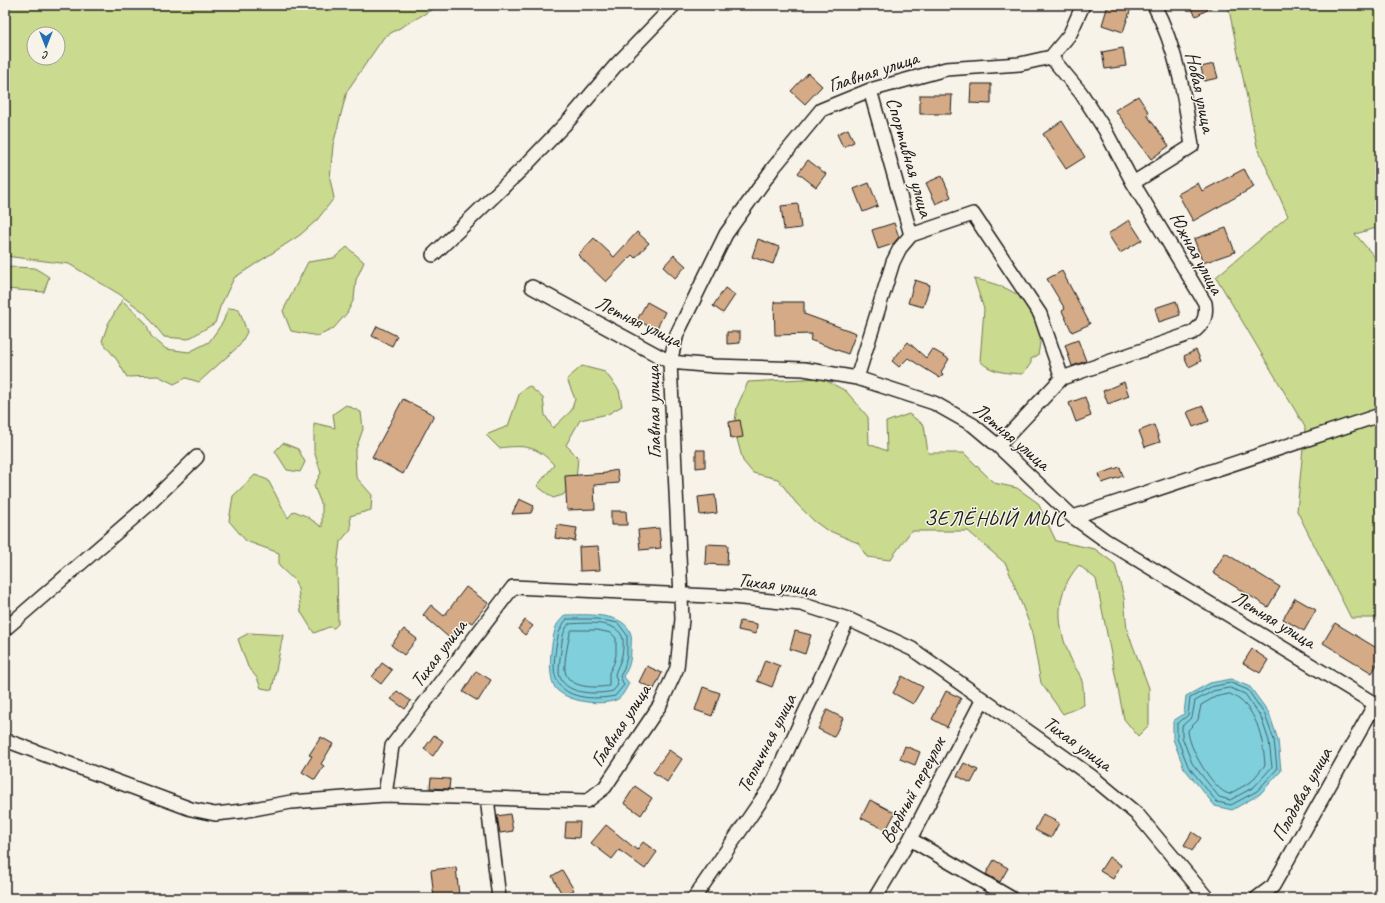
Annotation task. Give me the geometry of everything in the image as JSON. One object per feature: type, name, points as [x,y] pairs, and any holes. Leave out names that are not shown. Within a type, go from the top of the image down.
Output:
[{"type":"street","points":[[433,255],[570,119],[616,65],[674,5]]},
{"type":"street","points":[[1050,57],[1070,34],[1083,5]]},
{"type":"street","name":"Новая улица","points":[[1134,183],[1192,146],[1185,94],[1166,29],[1154,5]]},
{"type":"street","name":"Главная улица","points":[[5,740],[191,809],[215,814],[243,812],[290,802],[384,795],[587,801],[604,787],[660,705],[677,668],[682,619],[670,362],[677,334],[726,234],[774,167],[821,110],[870,90],[946,70],[1020,64],[1050,57]]},
{"type":"street","name":"Южная улица","points":[[998,446],[1062,378],[1192,333],[1201,327],[1207,316],[1205,303],[1134,183],[1105,130],[1081,93],[1050,57]]},
{"type":"street","name":"Спортивная улица","points":[[870,90],[912,235]]},
{"type":"street","name":"Спортивная улица","points":[[857,378],[893,262],[900,248],[912,235],[973,214],[1040,314],[1062,378]]},
{"type":"street","name":"Летняя улица","points":[[532,287],[670,362],[714,366],[804,369],[857,378],[934,403],[973,425],[998,446],[1073,517],[1105,540],[1377,705]]},
{"type":"street","points":[[1073,517],[1380,414]]},
{"type":"street","points":[[5,629],[147,506],[197,457]]},
{"type":"street","name":"Тихая улица","points":[[384,795],[392,746],[513,587],[732,597],[801,604],[848,619],[912,649],[1091,776],[1138,815],[1207,898]]},
{"type":"street","name":"Тепличная улица","points":[[694,898],[771,786],[848,619]]},
{"type":"street","name":"Вербный переулок","points":[[875,898],[910,840],[983,699]]},
{"type":"street","name":"Плодовая улица","points":[[1257,898],[1273,886],[1377,705]]},
{"type":"street","points":[[487,798],[499,898]]},
{"type":"street","points":[[910,840],[1011,898]]},
{"type":"green space","points":[[5,5],[440,5],[384,37],[347,91],[333,145],[330,179],[334,198],[317,220],[300,235],[234,278],[220,307],[215,323],[188,339],[164,337],[145,313],[119,294],[69,264],[5,256]]},
{"type":"green space","points":[[1228,5],[1380,5],[1380,227],[1355,234],[1380,263],[1380,618],[1351,618],[1297,511],[1305,427],[1216,277],[1288,216],[1257,146]]},
{"type":"green space","points":[[347,247],[364,262],[356,280],[354,299],[347,313],[333,329],[318,336],[291,331],[283,311],[308,262],[334,258]]},
{"type":"green space","points":[[5,268],[35,268],[49,277],[44,292],[5,289]]},
{"type":"green space","points":[[974,279],[993,283],[1012,291],[1028,304],[1039,321],[1040,342],[1038,355],[1031,359],[1031,363],[1023,374],[1006,373],[994,370],[984,365],[980,361],[984,309]]},
{"type":"green space","points":[[122,300],[146,323],[151,336],[166,349],[189,352],[209,342],[223,322],[228,308],[239,309],[247,332],[240,345],[199,382],[186,378],[174,384],[158,376],[127,377],[117,360],[102,341],[108,324]]},
{"type":"green space","points":[[582,366],[605,372],[619,390],[622,406],[608,414],[580,420],[566,445],[578,457],[576,481],[563,495],[553,498],[537,486],[554,465],[548,458],[542,453],[529,448],[499,448],[486,435],[508,426],[520,392],[529,386],[543,398],[545,415],[553,428],[571,411],[575,399],[567,379]]},
{"type":"green space","points":[[821,378],[846,391],[868,417],[869,444],[887,451],[886,422],[909,414],[924,425],[928,453],[964,453],[994,483],[1017,488],[1038,503],[1056,541],[1095,549],[1115,564],[1124,598],[1127,630],[1149,688],[1149,725],[1138,736],[1124,719],[1096,579],[1079,565],[1065,587],[1060,610],[1060,622],[1066,647],[1082,681],[1084,705],[1063,714],[1041,683],[1031,628],[1006,564],[968,531],[911,531],[890,560],[867,557],[858,543],[825,529],[814,521],[796,503],[778,479],[753,473],[743,461],[734,428],[737,407],[748,382]]},
{"type":"green space","points":[[346,405],[361,412],[363,429],[355,452],[356,477],[372,495],[371,510],[350,516],[351,529],[340,542],[337,566],[338,624],[334,628],[329,627],[314,633],[301,612],[298,589],[295,581],[279,566],[279,553],[246,541],[229,521],[233,496],[255,475],[268,480],[288,518],[294,511],[306,516],[322,527],[322,506],[314,486],[321,473],[314,451],[314,423],[335,428],[333,414]]},
{"type":"green space","points":[[283,443],[298,449],[305,462],[300,472],[287,470],[275,451]]},
{"type":"green space","points":[[249,633],[283,635],[272,690],[261,688],[257,678],[248,667],[238,639]]},
{"type":"water","points":[[565,615],[603,616],[613,618],[627,627],[631,636],[631,655],[629,666],[623,676],[629,683],[624,693],[618,699],[602,703],[585,702],[569,697],[557,690],[552,677],[550,660],[551,650],[554,633],[558,622]]},
{"type":"water","points":[[1231,679],[1250,687],[1269,713],[1278,740],[1281,771],[1260,794],[1232,810],[1215,806],[1184,768],[1173,739],[1173,721],[1184,714],[1186,696],[1210,683]]},
{"type":"building","points":[[1108,5],[1132,5],[1123,32],[1102,25]]},
{"type":"building","points":[[1189,5],[1216,5],[1196,16]]},
{"type":"building","points":[[1123,48],[1126,66],[1105,69],[1102,52]]},
{"type":"building","points":[[1214,64],[1218,78],[1204,81],[1201,67]]},
{"type":"building","points":[[808,73],[822,86],[805,104],[791,91]]},
{"type":"building","points":[[971,84],[991,84],[991,104],[970,103]]},
{"type":"building","points":[[920,95],[952,95],[951,114],[920,114]]},
{"type":"building","points":[[1138,96],[1149,113],[1147,115],[1169,146],[1151,159],[1115,110]]},
{"type":"building","points":[[1062,121],[1085,157],[1066,169],[1043,134]]},
{"type":"building","points":[[848,129],[854,142],[843,147],[837,134]]},
{"type":"building","points":[[808,160],[826,174],[816,187],[798,173]]},
{"type":"building","points":[[1244,169],[1254,187],[1193,221],[1178,194],[1198,183],[1202,191]]},
{"type":"building","points":[[942,176],[951,197],[936,204],[926,183]]},
{"type":"building","points":[[869,183],[878,206],[863,212],[854,189]]},
{"type":"building","points":[[798,204],[801,228],[784,230],[781,206]]},
{"type":"building","points":[[1129,220],[1142,240],[1120,253],[1108,234]]},
{"type":"building","points":[[894,223],[899,237],[893,244],[878,249],[872,230]]},
{"type":"building","points":[[1226,228],[1235,252],[1203,263],[1194,239]]},
{"type":"building","points":[[637,232],[649,243],[635,258],[632,255],[606,282],[578,255],[594,238],[614,257]]},
{"type":"building","points":[[758,239],[779,247],[773,264],[752,257]]},
{"type":"building","points":[[674,255],[686,266],[675,278],[663,267]]},
{"type":"building","points":[[1062,271],[1090,324],[1072,332],[1062,311],[1065,309],[1047,279]]},
{"type":"building","points":[[915,280],[930,285],[923,307],[908,303]]},
{"type":"building","points":[[725,288],[735,295],[723,313],[713,306]]},
{"type":"building","points":[[1176,301],[1180,315],[1159,322],[1155,308]]},
{"type":"building","points":[[647,302],[665,312],[656,330],[637,320]]},
{"type":"building","points":[[774,302],[804,302],[804,314],[856,333],[848,354],[810,340],[812,334],[775,335]]},
{"type":"building","points":[[377,326],[397,336],[392,346],[372,336]]},
{"type":"building","points":[[727,332],[740,332],[740,343],[727,344]]},
{"type":"building","points":[[1078,340],[1086,361],[1072,366],[1065,345]]},
{"type":"building","points":[[908,342],[926,358],[932,349],[949,359],[941,372],[943,374],[940,378],[908,358],[899,367],[892,361]]},
{"type":"building","points":[[1196,350],[1201,361],[1189,367],[1184,356]]},
{"type":"building","points":[[1124,382],[1129,396],[1108,404],[1103,391]]},
{"type":"building","points":[[1085,397],[1091,416],[1076,422],[1069,403]]},
{"type":"building","points":[[403,399],[434,415],[403,474],[372,457]]},
{"type":"building","points":[[1203,406],[1209,421],[1193,427],[1187,412]]},
{"type":"building","points":[[740,420],[743,437],[731,439],[729,422]]},
{"type":"building","points":[[1154,425],[1160,442],[1145,447],[1139,431]]},
{"type":"building","points":[[696,450],[705,450],[705,467],[696,468]]},
{"type":"building","points":[[1120,467],[1123,476],[1102,483],[1099,474]]},
{"type":"building","points":[[617,470],[619,483],[594,485],[595,509],[567,510],[565,476],[607,473]]},
{"type":"building","points":[[715,495],[717,513],[700,515],[698,497]]},
{"type":"building","points":[[519,499],[534,506],[531,513],[512,514]]},
{"type":"building","points":[[611,511],[626,511],[627,525],[611,525]]},
{"type":"building","points":[[557,525],[577,528],[575,541],[555,538]]},
{"type":"building","points":[[659,528],[661,548],[640,550],[638,530]]},
{"type":"building","points":[[706,544],[728,545],[727,565],[705,564]]},
{"type":"building","points":[[598,546],[600,570],[580,571],[579,547]]},
{"type":"building","points":[[1225,553],[1280,587],[1268,607],[1213,573]]},
{"type":"building","points":[[466,587],[488,603],[472,623],[469,621],[453,641],[423,615],[431,605],[444,616]]},
{"type":"building","points":[[1295,598],[1316,610],[1304,631],[1283,619]]},
{"type":"building","points":[[525,620],[533,626],[525,635],[518,629]]},
{"type":"building","points":[[740,621],[757,624],[756,634],[738,630]]},
{"type":"building","points":[[1335,623],[1380,650],[1380,659],[1372,673],[1323,643]]},
{"type":"building","points":[[404,629],[417,639],[404,655],[391,645]]},
{"type":"building","points":[[795,631],[811,635],[805,654],[790,649]]},
{"type":"building","points":[[1252,649],[1268,660],[1260,673],[1243,663]]},
{"type":"building","points":[[765,660],[780,666],[772,687],[757,681]]},
{"type":"building","points":[[382,663],[392,670],[381,684],[372,677]]},
{"type":"building","points":[[647,666],[662,673],[654,689],[639,682]]},
{"type":"building","points":[[476,671],[491,680],[478,701],[463,692]]},
{"type":"building","points":[[902,676],[923,687],[913,704],[893,693]]},
{"type":"building","points":[[703,687],[720,693],[712,716],[695,710]]},
{"type":"building","points":[[397,691],[411,701],[405,709],[391,699]]},
{"type":"building","points":[[946,691],[961,698],[947,727],[932,719]]},
{"type":"building","points":[[827,710],[843,718],[834,737],[818,729]]},
{"type":"building","points":[[434,735],[443,741],[433,756],[424,749]]},
{"type":"building","points":[[321,737],[333,744],[321,764],[324,766],[315,780],[302,772],[312,756],[309,755]]},
{"type":"building","points":[[905,746],[920,752],[915,765],[900,759]]},
{"type":"building","points":[[669,750],[682,759],[667,782],[653,772]]},
{"type":"building","points":[[964,763],[978,770],[971,783],[957,776]]},
{"type":"building","points":[[431,778],[450,779],[449,789],[430,788]]},
{"type":"building","points":[[635,786],[652,798],[641,815],[624,803]]},
{"type":"building","points":[[870,800],[895,813],[886,830],[861,818]]},
{"type":"building","points":[[510,814],[513,831],[500,833],[497,816]]},
{"type":"building","points":[[1043,814],[1059,823],[1051,838],[1035,830]]},
{"type":"building","points":[[566,822],[580,822],[579,838],[565,837]]},
{"type":"building","points":[[606,825],[637,850],[643,842],[657,852],[645,869],[619,850],[612,859],[591,843]]},
{"type":"building","points":[[1192,832],[1201,838],[1192,851],[1184,845]]},
{"type":"building","points":[[1109,857],[1121,865],[1113,879],[1100,871]]},
{"type":"building","points":[[994,860],[1008,868],[1000,882],[986,874]]},
{"type":"building","points":[[456,867],[459,895],[434,898],[431,870]]},
{"type":"building","points":[[562,870],[574,890],[563,896],[552,876]]},
{"type":"district","name":"ЗЕЛЁНЫЙ МЫС","points":[[995,518]]}]
